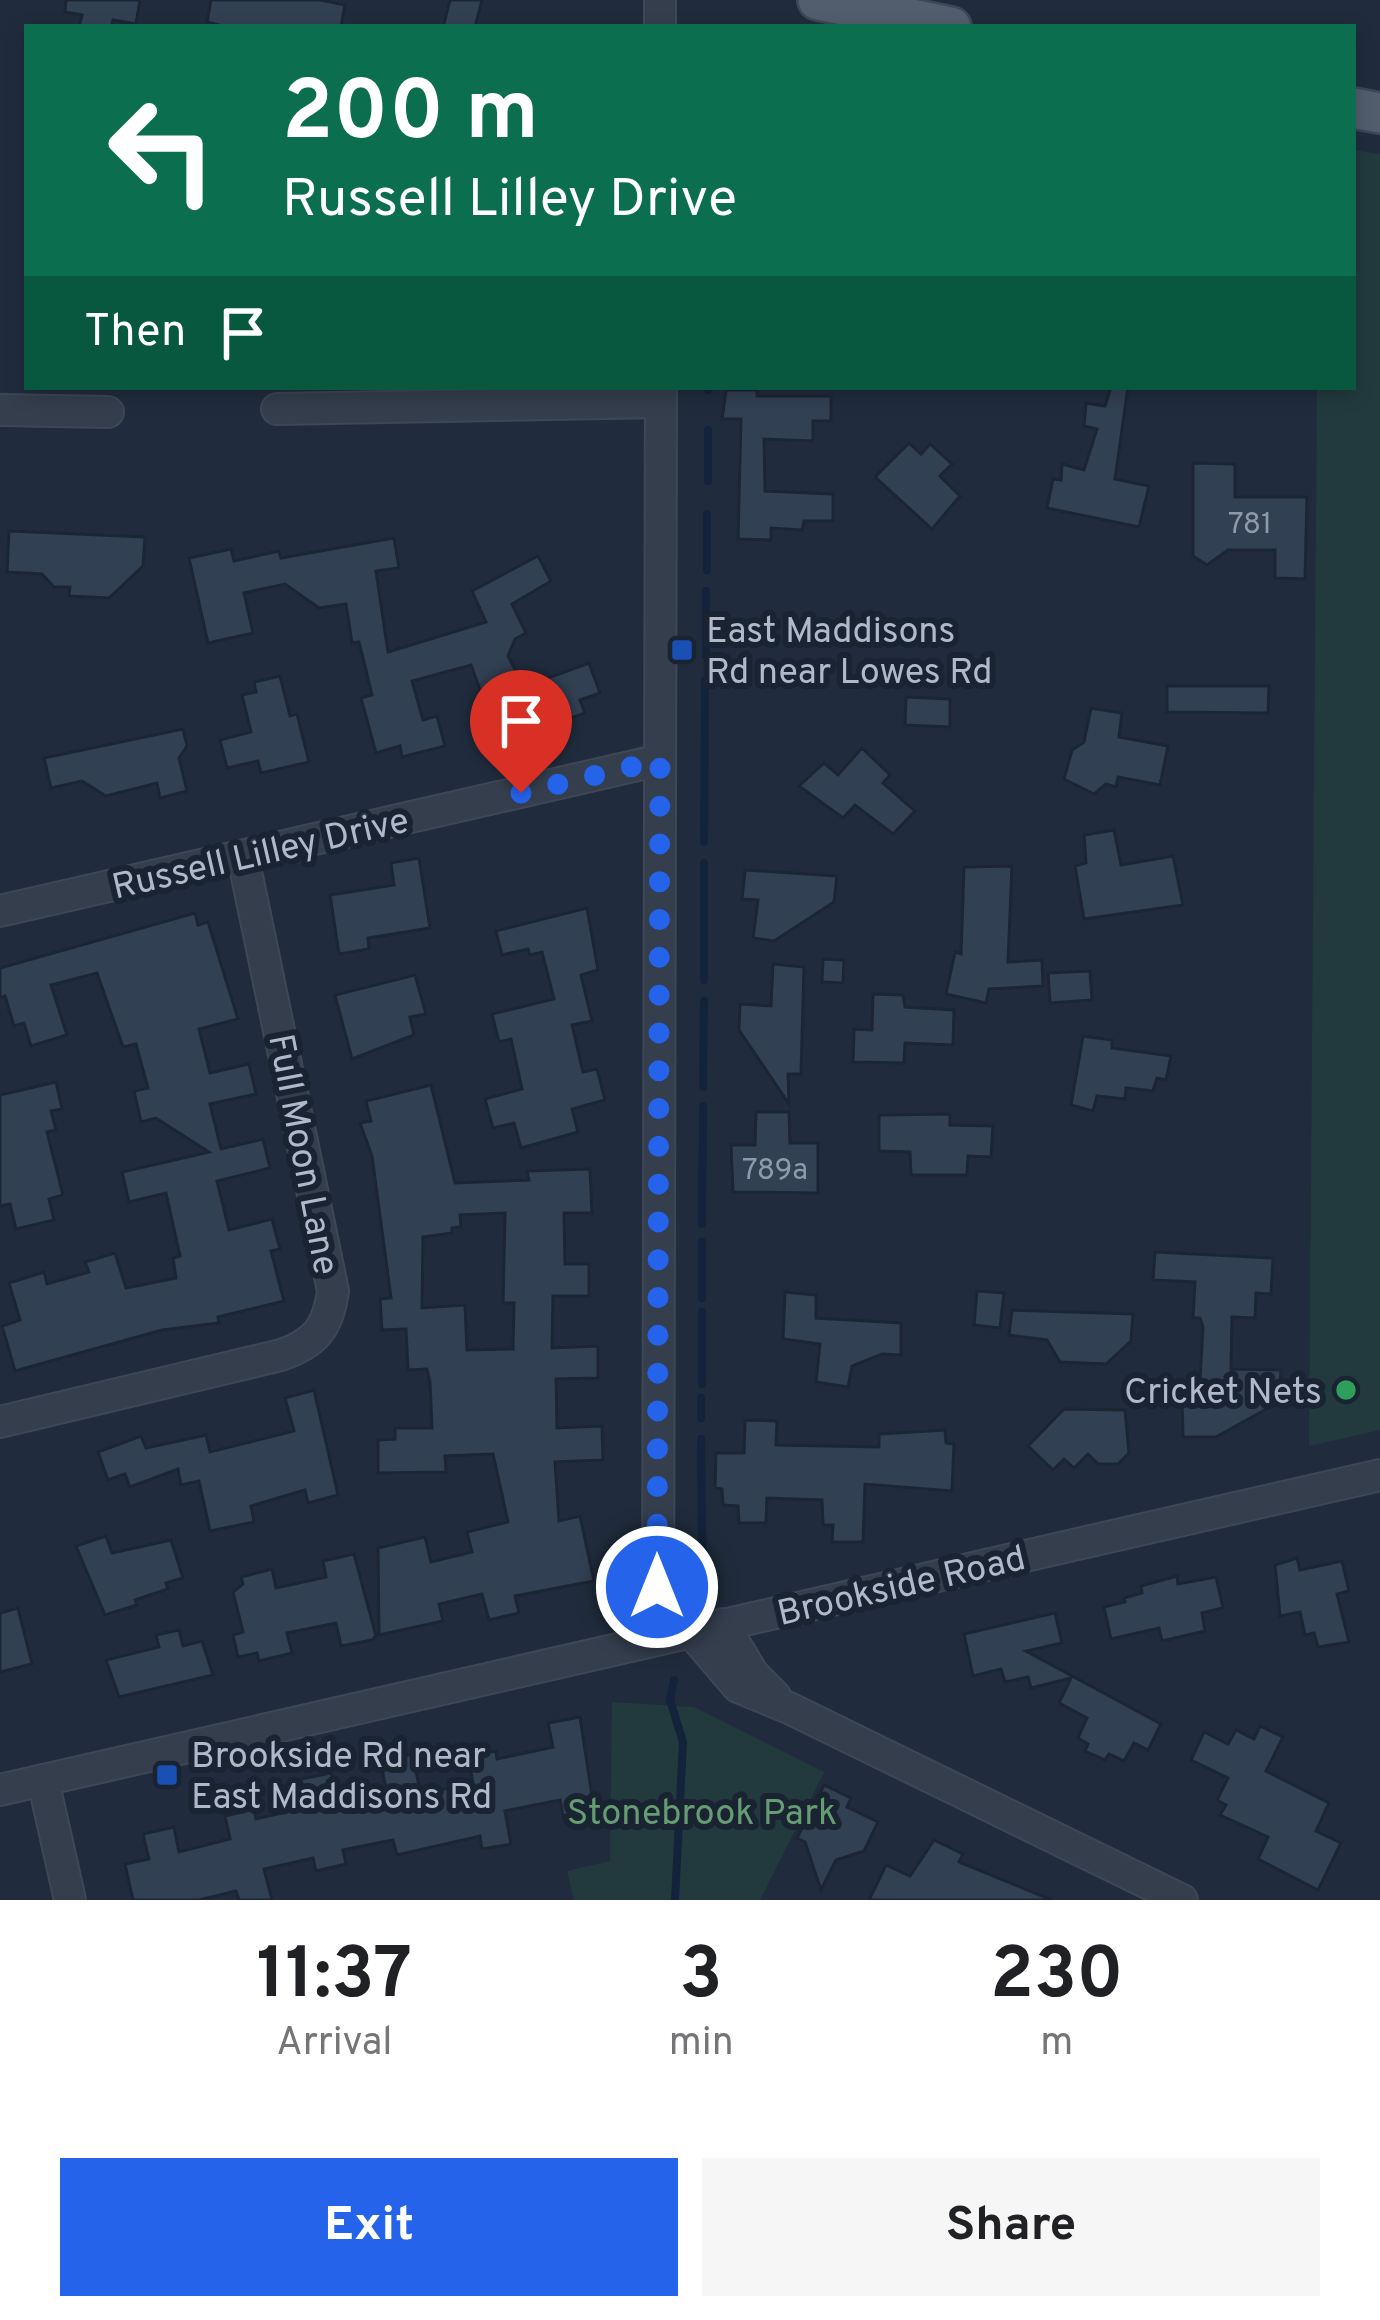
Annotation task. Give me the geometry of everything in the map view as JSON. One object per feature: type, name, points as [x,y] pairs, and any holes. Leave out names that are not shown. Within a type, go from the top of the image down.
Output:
[{"type":"main road","points":[[818,0],[936,24]]},
{"type":"street","points":[[277,409],[661,394],[658,1639]]},
{"type":"street","points":[[0,410],[108,412]]},
{"type":"street","name":"Russell Lilley Drive","points":[[0,911],[660,760]]},
{"type":"street","name":"Full Moon Lane","points":[[0,1423],[281,1355],[316,1339],[330,1316],[333,1291],[243,857]]},
{"type":"street","name":"Brookside Road","points":[[0,1790],[1380,1475]]},
{"type":"street","points":[[723,1624],[753,1674],[789,1708]]},
{"type":"street","points":[[691,1632],[738,1688],[789,1708],[1182,1900]]},
{"type":"street","points":[[43,1780],[70,1900]]},
{"type":"green space","points":[[1356,150],[1380,154],[1380,1430],[1309,1446],[1317,390],[1356,390]]},
{"type":"green space","name":"Stonebrook Park","points":[[612,1702],[694,1707],[824,1772],[760,1900],[574,1900],[567,1871],[610,1861]]},
{"type":"building","points":[[66,0],[140,0],[136,24],[113,20],[112,24],[80,24],[82,15],[65,12]]},
{"type":"building","points":[[211,0],[321,0],[345,5],[342,24],[207,22]]},
{"type":"building","points":[[450,0],[482,0],[476,24],[444,24]]},
{"type":"building","points":[[726,390],[757,390],[757,396],[831,396],[831,421],[813,421],[813,441],[764,439],[765,491],[833,494],[833,521],[804,521],[802,530],[771,528],[771,540],[738,539],[741,419],[722,419]]},
{"type":"building","points":[[1110,390],[1128,390],[1115,479],[1149,486],[1139,527],[1047,508],[1053,479],[1061,480],[1062,464],[1084,470],[1097,429],[1084,426],[1086,403],[1105,406]]},
{"type":"building","points":[[909,443],[921,454],[930,444],[952,464],[940,476],[960,496],[932,529],[875,477]]},
{"type":"building","points":[[1193,463],[1235,464],[1235,497],[1307,497],[1305,579],[1275,578],[1275,550],[1228,550],[1207,565],[1193,556]]},
{"type":"building","points":[[9,531],[145,537],[143,566],[109,598],[69,596],[70,587],[54,587],[42,574],[7,572]]},
{"type":"building","points":[[394,538],[399,568],[376,571],[388,652],[486,622],[472,591],[538,556],[551,581],[512,604],[526,633],[515,639],[508,656],[524,687],[589,663],[600,693],[580,700],[585,713],[505,742],[500,729],[495,731],[471,665],[412,681],[423,720],[437,716],[445,746],[402,757],[400,746],[376,753],[361,698],[372,695],[359,642],[352,643],[346,604],[319,608],[285,584],[244,593],[253,633],[208,643],[189,558],[231,549],[234,561],[279,551],[281,558]]},
{"type":"building","points":[[280,676],[290,716],[297,714],[309,762],[261,773],[258,761],[227,768],[220,740],[251,732],[242,695],[256,692],[254,682]]},
{"type":"building","points":[[1167,686],[1269,686],[1268,713],[1167,712]]},
{"type":"building","points":[[906,697],[950,699],[950,727],[905,725]]},
{"type":"building","points":[[1091,708],[1122,713],[1119,737],[1168,746],[1160,785],[1118,777],[1116,787],[1106,784],[1094,794],[1064,779],[1072,750],[1084,742]]},
{"type":"building","points":[[183,729],[187,746],[179,758],[187,791],[160,798],[157,783],[106,796],[82,781],[51,788],[44,758]]},
{"type":"building","points":[[862,748],[890,775],[883,783],[915,811],[893,834],[855,805],[843,818],[799,786],[824,763],[838,775]]},
{"type":"building","points":[[1114,830],[1121,865],[1173,856],[1183,905],[1084,919],[1075,866],[1086,863],[1084,835]]},
{"type":"building","points":[[419,858],[430,928],[368,938],[369,949],[339,954],[330,895],[394,885],[391,863]]},
{"type":"building","points":[[1012,866],[1008,962],[1042,960],[1043,986],[989,989],[986,1003],[946,994],[955,952],[961,954],[964,867]]},
{"type":"building","points":[[745,870],[837,876],[834,902],[774,941],[753,938],[758,900],[742,899]]},
{"type":"building","points":[[587,908],[598,970],[581,975],[592,1021],[572,1025],[583,1072],[597,1069],[605,1100],[572,1109],[578,1132],[521,1148],[514,1123],[493,1128],[485,1099],[522,1089],[511,1039],[499,1042],[492,1014],[554,999],[542,952],[530,955],[528,949],[502,955],[496,931]]},
{"type":"building","points":[[195,913],[198,925],[208,922],[238,1019],[199,1029],[210,1073],[249,1064],[256,1094],[210,1104],[221,1149],[263,1139],[270,1168],[217,1181],[229,1230],[272,1219],[280,1249],[271,1251],[284,1301],[218,1317],[219,1323],[162,1330],[15,1371],[2,1326],[20,1320],[9,1283],[44,1272],[47,1284],[89,1272],[85,1262],[115,1253],[126,1288],[176,1278],[173,1258],[180,1256],[166,1193],[129,1202],[122,1172],[209,1152],[156,1118],[141,1122],[134,1091],[148,1088],[136,1044],[123,1047],[97,973],[51,985],[67,1035],[31,1046],[24,1023],[14,1026],[5,996],[0,998],[0,968]]},
{"type":"building","points":[[823,959],[844,960],[843,983],[822,982]]},
{"type":"building","points":[[773,964],[804,967],[801,1074],[788,1074],[789,1104],[739,1030],[740,1004],[771,1006]]},
{"type":"building","points":[[1090,971],[1092,1000],[1050,1003],[1048,973]]},
{"type":"building","points":[[415,975],[426,1014],[410,1017],[414,1035],[352,1059],[335,995]]},
{"type":"building","points":[[873,994],[903,995],[905,1007],[954,1010],[953,1045],[905,1043],[904,1063],[853,1062],[854,1029],[872,1030]]},
{"type":"building","points":[[1083,1036],[1112,1040],[1112,1048],[1171,1056],[1166,1080],[1157,1078],[1153,1091],[1126,1088],[1125,1099],[1097,1096],[1093,1111],[1071,1105]]},
{"type":"building","points":[[56,1082],[62,1109],[51,1111],[56,1130],[47,1132],[63,1195],[49,1199],[54,1220],[16,1229],[10,1204],[0,1206],[0,1095]]},
{"type":"building","points":[[431,1085],[455,1183],[529,1180],[527,1171],[590,1169],[592,1213],[564,1213],[565,1264],[589,1264],[589,1296],[553,1296],[552,1348],[598,1346],[598,1378],[556,1379],[557,1428],[602,1426],[603,1460],[555,1462],[559,1521],[580,1516],[594,1581],[515,1596],[519,1613],[489,1620],[482,1594],[439,1604],[443,1621],[379,1635],[378,1548],[425,1537],[431,1562],[472,1552],[467,1532],[508,1522],[493,1454],[445,1456],[446,1472],[378,1473],[378,1440],[395,1439],[395,1428],[432,1428],[427,1369],[408,1370],[406,1329],[382,1330],[380,1299],[391,1298],[372,1156],[360,1123],[371,1121],[366,1101]],"holes":[[[505,1213],[503,1303],[514,1303],[513,1349],[467,1350],[465,1305],[422,1308],[423,1237],[452,1233],[452,1228],[461,1227],[460,1215]]]},
{"type":"building","points":[[756,1112],[789,1112],[790,1143],[818,1143],[818,1193],[733,1192],[731,1145],[755,1145]]},
{"type":"building","points":[[950,1114],[950,1125],[993,1126],[991,1157],[968,1156],[967,1175],[911,1175],[910,1152],[879,1151],[879,1115]]},
{"type":"building","points":[[1155,1252],[1273,1258],[1271,1294],[1256,1293],[1255,1318],[1232,1317],[1231,1369],[1281,1370],[1279,1402],[1216,1437],[1183,1437],[1182,1397],[1199,1397],[1203,1327],[1200,1318],[1193,1318],[1195,1282],[1153,1280]]},
{"type":"building","points":[[977,1291],[1004,1293],[1000,1328],[974,1325]]},
{"type":"building","points":[[785,1292],[816,1295],[816,1318],[901,1323],[901,1355],[882,1354],[852,1366],[848,1387],[816,1382],[820,1344],[783,1339]]},
{"type":"building","points":[[1012,1310],[1133,1314],[1131,1341],[1106,1364],[1060,1362],[1047,1340],[1009,1335]]},
{"type":"building","points":[[314,1390],[338,1495],[308,1503],[305,1490],[251,1506],[254,1522],[210,1531],[199,1481],[181,1485],[178,1469],[130,1487],[125,1474],[108,1480],[98,1452],[141,1436],[146,1448],[206,1435],[210,1452],[294,1431],[285,1398]]},
{"type":"building","points":[[1064,1409],[1125,1410],[1129,1453],[1118,1464],[1098,1464],[1088,1454],[1074,1468],[1064,1459],[1053,1470],[1028,1446]]},
{"type":"building","points":[[745,1420],[777,1421],[776,1445],[879,1447],[879,1434],[945,1430],[946,1443],[954,1444],[952,1491],[865,1484],[863,1542],[832,1542],[833,1525],[823,1525],[822,1500],[767,1498],[766,1523],[739,1523],[738,1506],[723,1505],[722,1489],[715,1488],[716,1453],[744,1453]]},
{"type":"building","points":[[106,1536],[112,1553],[171,1540],[183,1578],[166,1583],[168,1589],[135,1600],[137,1605],[105,1615],[76,1546]]},
{"type":"building","points":[[354,1554],[376,1636],[372,1640],[341,1646],[336,1623],[287,1633],[292,1653],[259,1661],[257,1653],[238,1657],[233,1635],[243,1632],[233,1592],[243,1584],[241,1577],[272,1569],[276,1588],[326,1577],[323,1561]]},
{"type":"building","points":[[1297,1558],[1300,1570],[1342,1561],[1349,1591],[1337,1594],[1349,1642],[1318,1647],[1314,1633],[1305,1635],[1300,1612],[1280,1616],[1275,1565]]},
{"type":"building","points":[[1177,1576],[1178,1584],[1216,1577],[1223,1608],[1202,1613],[1205,1631],[1162,1641],[1159,1628],[1111,1639],[1104,1607],[1142,1593],[1141,1586]]},
{"type":"building","points":[[18,1608],[32,1664],[0,1672],[0,1613]]},
{"type":"building","points":[[1055,1613],[1062,1643],[1026,1651],[1161,1724],[1148,1750],[1134,1743],[1124,1761],[1109,1754],[1105,1760],[1085,1751],[1088,1744],[1078,1738],[1087,1718],[1059,1703],[1071,1678],[1031,1688],[1028,1677],[1005,1682],[1001,1669],[973,1676],[964,1634]]},
{"type":"building","points":[[179,1630],[183,1646],[202,1641],[213,1675],[119,1697],[106,1660],[159,1647],[156,1635]]},
{"type":"building","points":[[580,1717],[594,1809],[563,1816],[560,1800],[505,1811],[511,1844],[482,1849],[480,1836],[397,1855],[393,1840],[343,1850],[346,1864],[316,1871],[313,1858],[264,1869],[272,1900],[239,1900],[236,1891],[199,1900],[133,1900],[125,1864],[149,1859],[143,1834],[174,1827],[179,1852],[230,1839],[225,1816],[254,1809],[256,1819],[308,1807],[301,1779],[331,1773],[337,1798],[386,1788],[380,1761],[412,1754],[421,1794],[473,1783],[468,1756],[496,1751],[497,1759],[553,1747],[548,1723]]},
{"type":"building","points":[[1260,1726],[1283,1737],[1266,1771],[1329,1803],[1316,1831],[1341,1843],[1318,1890],[1258,1859],[1268,1837],[1220,1815],[1226,1805],[1217,1800],[1228,1778],[1191,1760],[1204,1732],[1228,1744],[1236,1730],[1254,1739]]},
{"type":"building","points":[[824,1785],[851,1798],[847,1807],[878,1822],[864,1851],[836,1860],[821,1890],[805,1842],[797,1838]]},
{"type":"building","points":[[934,1840],[963,1854],[959,1862],[1052,1900],[869,1900],[886,1865],[910,1876]]},
{"type":"waterway","points":[[708,430],[708,481]]},
{"type":"waterway","points":[[707,514],[707,570]]},
{"type":"waterway","points":[[706,591],[706,655]]},
{"type":"waterway","points":[[704,842],[705,680]]},
{"type":"waterway","points":[[704,863],[704,980]]},
{"type":"waterway","points":[[703,1087],[704,1001]]},
{"type":"waterway","points":[[702,1224],[703,1106]]},
{"type":"waterway","points":[[702,1242],[702,1298]]},
{"type":"waterway","points":[[702,1312],[702,1384]]},
{"type":"waterway","points":[[701,1398],[701,1418]]},
{"type":"waterway","points":[[701,1439],[703,1588]]},
{"type":"waterway","points":[[674,1680],[670,1700],[683,1742],[675,1900]]},
{"type":"place","name":"East Maddisons Rd near Lowes Rd","points":[[682,650]]},
{"type":"place","name":"Cricket Nets","points":[[1346,1390]]},
{"type":"place","name":"Brookside Rd near East Maddisons Rd","points":[[167,1775]]},
{"type":"route","points":[[521,793],[660,760],[657,1587]]}]
